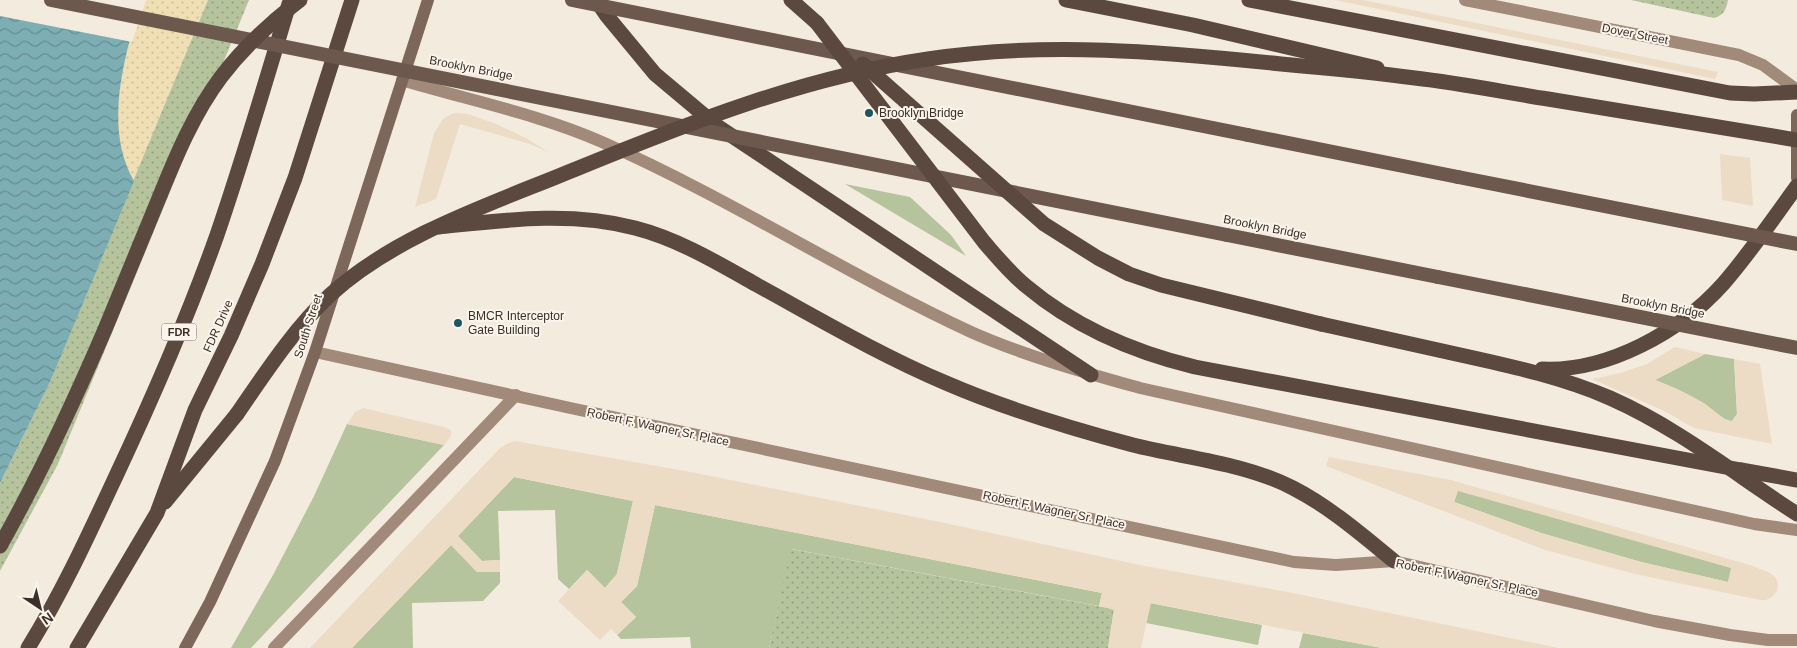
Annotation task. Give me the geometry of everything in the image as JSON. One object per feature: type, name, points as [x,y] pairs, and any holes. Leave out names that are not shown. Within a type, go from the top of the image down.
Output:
[{"type":"highway","name":"Brooklyn Bridge","points":[[51,0],[1797,348]]},
{"type":"highway","name":"FDR","points":[[28,648],[104,502],[170,356],[216,237],[238,172],[290,0]]},
{"type":"highway","points":[[0,546],[35,482],[70,409],[106,328],[178,153],[205,100],[244,50],[300,0]]},
{"type":"highway","name":"FDR Drive","points":[[77,648],[157,513],[195,410],[231,336],[262,264],[295,178],[352,0]]},
{"type":"highway","points":[[572,0],[1797,244]]},
{"type":"highway","points":[[596,0],[655,74],[716,126],[1091,374]]},
{"type":"highway","points":[[791,0],[1018,203],[1070,242],[1129,274],[1161,285],[1321,324],[1520,368],[1570,382],[1610,398],[1651,418],[1689,441],[1797,514]]},
{"type":"highway","points":[[1066,0],[1192,25],[1418,78]]},
{"type":"highway","points":[[1249,0],[1730,93],[1754,94],[1797,91]]},
{"type":"highway","points":[[817,23],[984,242],[1005,266],[1026,286],[1053,306],[1083,326],[1110,340],[1164,360],[1194,367],[1797,480]]},
{"type":"highway","points":[[157,513],[237,414],[281,349],[304,321],[331,294],[361,270],[391,250],[435,228],[671,130],[771,95],[848,74],[930,58],[969,53],[1085,50],[1159,53],[1418,78],[1797,140]]},
{"type":"highway","points":[[1520,368],[1572,368],[1598,363],[1623,353],[1662,333],[1687,316],[1722,285],[1742,262],[1797,186]]},
{"type":"highway","points":[[435,228],[544,217],[594,220],[638,228],[665,238],[718,263],[906,365],[991,402],[1133,445],[1244,469],[1292,488],[1340,518],[1394,561]]},
{"type":"main road","name":"South Street","points":[[185,648],[210,602],[276,461],[315,352],[428,0]]},
{"type":"main road","name":"Dover Street","points":[[1465,0],[1739,55],[1763,66],[1797,91]]},
{"type":"main road","points":[[402,80],[548,121],[601,142],[674,177],[915,304],[973,332],[1091,374],[1140,388],[1754,524],[1797,530]]},
{"type":"main road","points":[[1797,115],[1797,178]]},
{"type":"main road","name":"Robert F. Wagner Sr. Place","points":[[315,352],[1294,562],[1336,565],[1394,561],[1654,620],[1739,636],[1768,640],[1797,640]]},
{"type":"main road","points":[[274,648],[516,396]]},
{"type":"green space","points":[[208,0],[249,0],[58,464],[0,571],[0,483],[51,380]]},
{"type":"green space","points":[[1631,0],[1728,0],[1724,12],[1714,18]]},
{"type":"green space","points":[[845,184],[910,197],[951,235],[966,256]]},
{"type":"green space","points":[[1705,354],[1734,359],[1737,414],[1732,421],[1723,418],[1689,395],[1655,380]]},
{"type":"green space","points":[[347,424],[444,445],[251,648],[231,648],[273,575],[314,496]]},
{"type":"green space","points":[[514,477],[633,501],[617,574],[605,588],[587,570],[569,589],[558,579],[555,510],[498,511],[500,560],[482,561],[458,536]]},
{"type":"green space","points":[[1458,490],[1732,568],[1728,582],[1641,562],[1541,533],[1454,502]]},
{"type":"green space","points":[[655,505],[1102,593],[1099,606],[792,549],[769,648],[691,648],[690,637],[621,639],[617,635],[636,617],[621,602],[637,586]]},
{"type":"green space","points":[[451,545],[477,572],[500,572],[500,583],[483,601],[412,603],[413,648],[352,648]]},
{"type":"green space","points":[[791,549],[1114,609],[1108,648],[769,648]]},
{"type":"green space","points":[[1150,603],[1262,625],[1258,645],[1146,623]]},
{"type":"green space","points":[[1303,633],[1382,648],[1299,648]]},
{"type":"sand","points":[[143,0],[208,0],[134,181],[124,160],[119,137],[119,90],[129,44]]},
{"type":"shaded area","points":[[1335,0],[1363,0],[1718,72],[1715,79]]},
{"type":"shaded area","points":[[457,113],[468,114],[494,123],[526,138],[550,153],[530,144],[460,124],[436,199],[415,207],[434,133],[443,119]]},
{"type":"shaded area","points":[[1720,154],[1750,158],[1753,206],[1722,200]]},
{"type":"shaded area","points":[[1675,347],[1705,354],[1655,380],[1704,403],[1727,421],[1732,421],[1737,414],[1734,359],[1760,364],[1772,444],[1694,428],[1664,411],[1592,379],[1620,373],[1647,364]]},
{"type":"shaded area","points":[[363,408],[444,427],[451,430],[451,436],[444,445],[347,424],[355,412]]},
{"type":"shaded area","points":[[515,441],[691,472],[950,524],[1140,565],[1288,592],[1559,648],[1382,648],[1151,603],[1141,648],[1108,648],[1114,610],[1099,606],[1102,593],[655,505],[637,586],[621,602],[636,617],[617,635],[611,629],[600,640],[558,601],[587,570],[605,588],[617,574],[633,501],[514,477],[458,536],[482,561],[500,560],[500,572],[477,572],[451,545],[352,648],[310,648],[499,449]]},
{"type":"shaded area","points":[[1329,457],[1451,480],[1750,565],[1770,573],[1776,578],[1777,591],[1772,597],[1760,600],[1635,574],[1545,550],[1326,466]],"holes":[[[1458,491],[1731,568],[1728,582],[1641,562],[1541,533],[1454,502]]]},
{"type":"water","points":[[0,0],[132,32],[123,69],[118,107],[121,145],[126,164],[134,181],[51,380],[0,483]]},
{"type":"pier","points":[[0,0],[146,0],[132,42],[0,16]]},
{"type":"place","name":"Brooklyn Bridge","points":[[869,113]]},
{"type":"place","name":"BMCR Interceptor Gate Building","points":[[458,323]]}]
